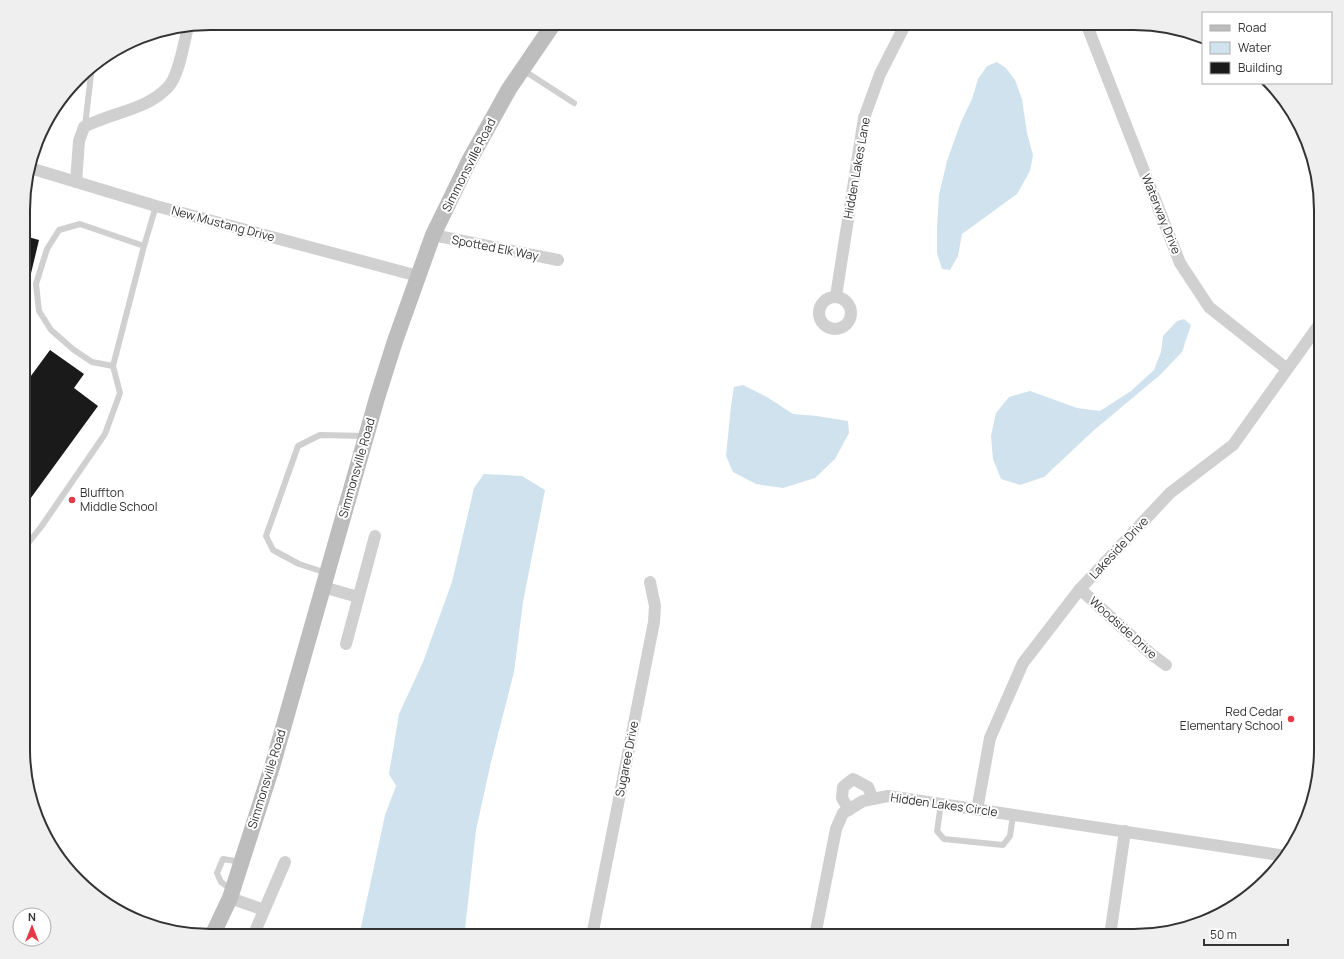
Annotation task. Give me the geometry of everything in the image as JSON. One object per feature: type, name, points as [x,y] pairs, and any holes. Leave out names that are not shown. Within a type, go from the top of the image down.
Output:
[{"type":"street","name":"Simmonsville Road","points":[[215,929],[231,894],[272,767],[366,436],[395,341],[433,235],[469,161],[509,89],[549,30]]},
{"type":"street","name":"Hidden Lakes Lane","points":[[836,296],[864,118],[880,74],[902,30]]},
{"type":"street","name":"Waterway Drive","points":[[1089,30],[1180,263],[1209,307],[1287,369]]},
{"type":"street","points":[[76,182],[79,142],[84,126],[152,99],[170,85],[179,66],[187,32]]},
{"type":"street","name":"New Mustang Drive","points":[[34,169],[156,206],[418,276]]},
{"type":"street","name":"Spotted Elk Way","points":[[433,235],[558,260]]},
{"type":"street","name":"Lakeside Drive","points":[[978,810],[990,738],[1023,662],[1080,590],[1170,493],[1233,444],[1314,332]]},
{"type":"street","points":[[346,644],[375,536]]},
{"type":"street","points":[[325,580],[358,597]]},
{"type":"street","name":"Sugaree Drive","points":[[593,929],[654,622],[655,606],[650,582]]},
{"type":"street","name":"Woodside Drive","points":[[1080,590],[1151,654],[1166,665]]},
{"type":"street","points":[[849,810],[842,798],[842,787],[854,779],[868,787],[872,799]]},
{"type":"street","name":"Hidden Lakes Circle","points":[[816,929],[836,829],[843,813],[863,801],[888,796],[1280,855]]},
{"type":"street","points":[[1111,929],[1125,831]]},
{"type":"street","points":[[256,929],[285,862]]},
{"type":"street","points":[[231,894],[264,910]]},
{"type":"lane","points":[[523,70],[574,103]]},
{"type":"lane","points":[[84,126],[91,75]]},
{"type":"lane","points":[[30,540],[105,434],[120,393],[113,366],[144,246],[156,206]]},
{"type":"lane","points":[[113,366],[92,362],[74,350],[51,330],[39,311],[36,284],[47,249],[59,230],[80,224],[144,246]]},
{"type":"lane","points":[[325,580],[273,550],[266,536],[298,446],[320,435],[366,436]]},
{"type":"lane","points":[[941,804],[938,831],[944,839],[1003,845],[1010,836],[1013,815]]},
{"type":"water","points":[[997,62],[1006,68],[1015,80],[1022,99],[1027,133],[1033,155],[1030,171],[1017,194],[962,234],[958,256],[950,270],[942,269],[937,253],[937,227],[939,195],[947,161],[961,122],[972,99],[978,79],[987,66]]},
{"type":"water","points":[[1184,319],[1191,325],[1182,352],[1160,375],[1093,431],[1044,477],[1020,485],[1001,479],[993,459],[991,436],[996,413],[1009,397],[1030,391],[1077,408],[1100,411],[1131,391],[1154,370],[1161,352],[1163,336],[1177,321]]},
{"type":"water","points":[[743,385],[767,397],[793,414],[848,421],[849,433],[835,459],[815,478],[783,488],[756,484],[733,472],[726,456],[731,406],[734,387]]},
{"type":"water","points":[[484,474],[522,476],[545,490],[523,602],[514,672],[491,762],[476,830],[465,929],[360,929],[385,815],[396,786],[389,774],[399,714],[423,662],[452,582],[474,488]]},
{"type":"building","points":[[30,237],[39,240],[30,278]]},
{"type":"building","name":"Bluffton Middle School","points":[[50,350],[84,374],[74,388],[98,406],[30,499],[30,377]]},
{"type":"place","name":"Bluffton Middle School","points":[[72,500]]},
{"type":"place","name":"Red Cedar Elementary School","points":[[1291,719]]}]
